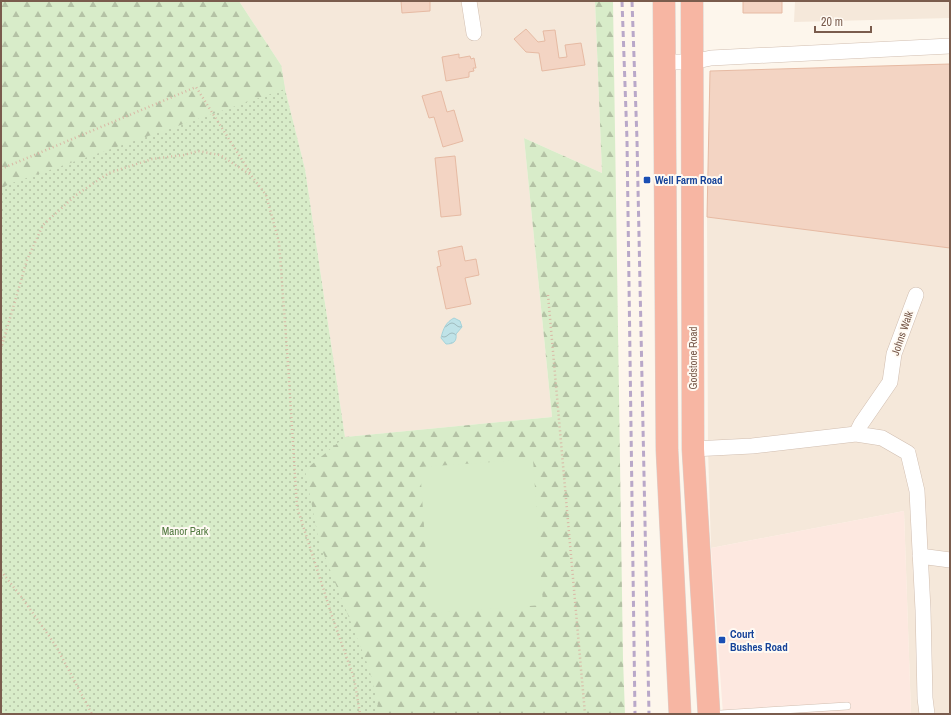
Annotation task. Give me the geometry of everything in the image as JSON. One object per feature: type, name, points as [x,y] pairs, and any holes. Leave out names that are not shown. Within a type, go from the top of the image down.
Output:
[{"type":"highway","points":[[664,1],[667,450],[680,714]]},
{"type":"highway","name":"Godstone Road","points":[[692,1],[693,449],[709,714]]},
{"type":"street","points":[[469,1],[474,33]]},
{"type":"street","points":[[664,62],[692,62],[711,58],[950,46]]},
{"type":"street","name":"Johns Walk","points":[[856,434],[861,424],[890,382],[894,354],[916,295]]},
{"type":"street","points":[[693,449],[752,446],[856,434],[882,438],[908,453],[917,491],[925,698],[927,714]]},
{"type":"street","points":[[920,556],[950,560]]},
{"type":"lane","points":[[720,714],[847,706]]},
{"type":"path","points":[[1,169],[196,87],[251,175],[266,195],[279,242],[297,508],[354,678],[360,714]]},
{"type":"path","points":[[1,349],[27,260],[43,225],[76,195],[109,173],[152,159],[184,155],[198,151],[220,155],[251,175]]},
{"type":"path","points":[[548,295],[586,714]]},
{"type":"path","points":[[1,571],[56,646],[92,714]]},
{"type":"shaded area","points":[[239,1],[595,1],[602,173],[524,138],[552,417],[345,437],[305,169],[285,89],[281,65]]},
{"type":"shaded area","points":[[795,1],[950,1],[950,18],[794,22]]},
{"type":"shaded area","points":[[950,66],[950,714],[911,714],[904,511],[711,548],[708,449],[707,217]]},
{"type":"shaded area","points":[[904,511],[911,714],[723,714],[711,548]]},
{"type":"green space","points":[[1,1],[239,1],[281,65],[285,89],[9,184],[1,189]]},
{"type":"green space","points":[[595,1],[613,1],[625,714],[380,714],[369,668],[319,542],[305,470],[345,437],[552,417],[524,138],[602,173]]},
{"type":"green space","name":"Manor Park","points":[[281,65],[285,89],[305,169],[345,437],[421,632],[568,714],[1,714],[1,131],[180,70]]},
{"type":"green space","points":[[533,459],[543,605],[430,613],[420,467]]},
{"type":"water","points":[[454,318],[460,321],[462,327],[456,334],[456,339],[454,342],[451,344],[446,344],[441,338],[445,326]]},
{"type":"building","points":[[401,1],[430,1],[430,11],[402,13]]},
{"type":"building","points":[[743,1],[782,1],[782,13],[743,13]]},
{"type":"building","points":[[526,29],[538,42],[545,41],[543,31],[555,30],[559,58],[567,57],[565,45],[581,43],[585,65],[542,71],[539,53],[526,52],[514,39]]},
{"type":"building","points":[[459,54],[459,58],[470,56],[471,59],[474,58],[476,68],[473,68],[474,71],[469,72],[469,77],[446,81],[442,57]]},
{"type":"building","points":[[950,64],[950,248],[707,217],[710,71]]},
{"type":"building","points":[[441,91],[447,112],[454,110],[463,141],[443,147],[434,117],[429,118],[422,96]]},
{"type":"building","points":[[455,156],[461,215],[441,217],[435,158]]},
{"type":"building","points":[[462,246],[465,261],[476,259],[479,275],[465,278],[471,304],[446,309],[437,267],[441,266],[438,251]]},
{"type":"railway","points":[[622,1],[627,140],[635,714]]},
{"type":"railway","points":[[632,1],[637,140],[649,714]]},
{"type":"place","name":"Well Farm Road","points":[[647,180]]},
{"type":"place","name":"Court Bushes Road","points":[[722,640]]}]
